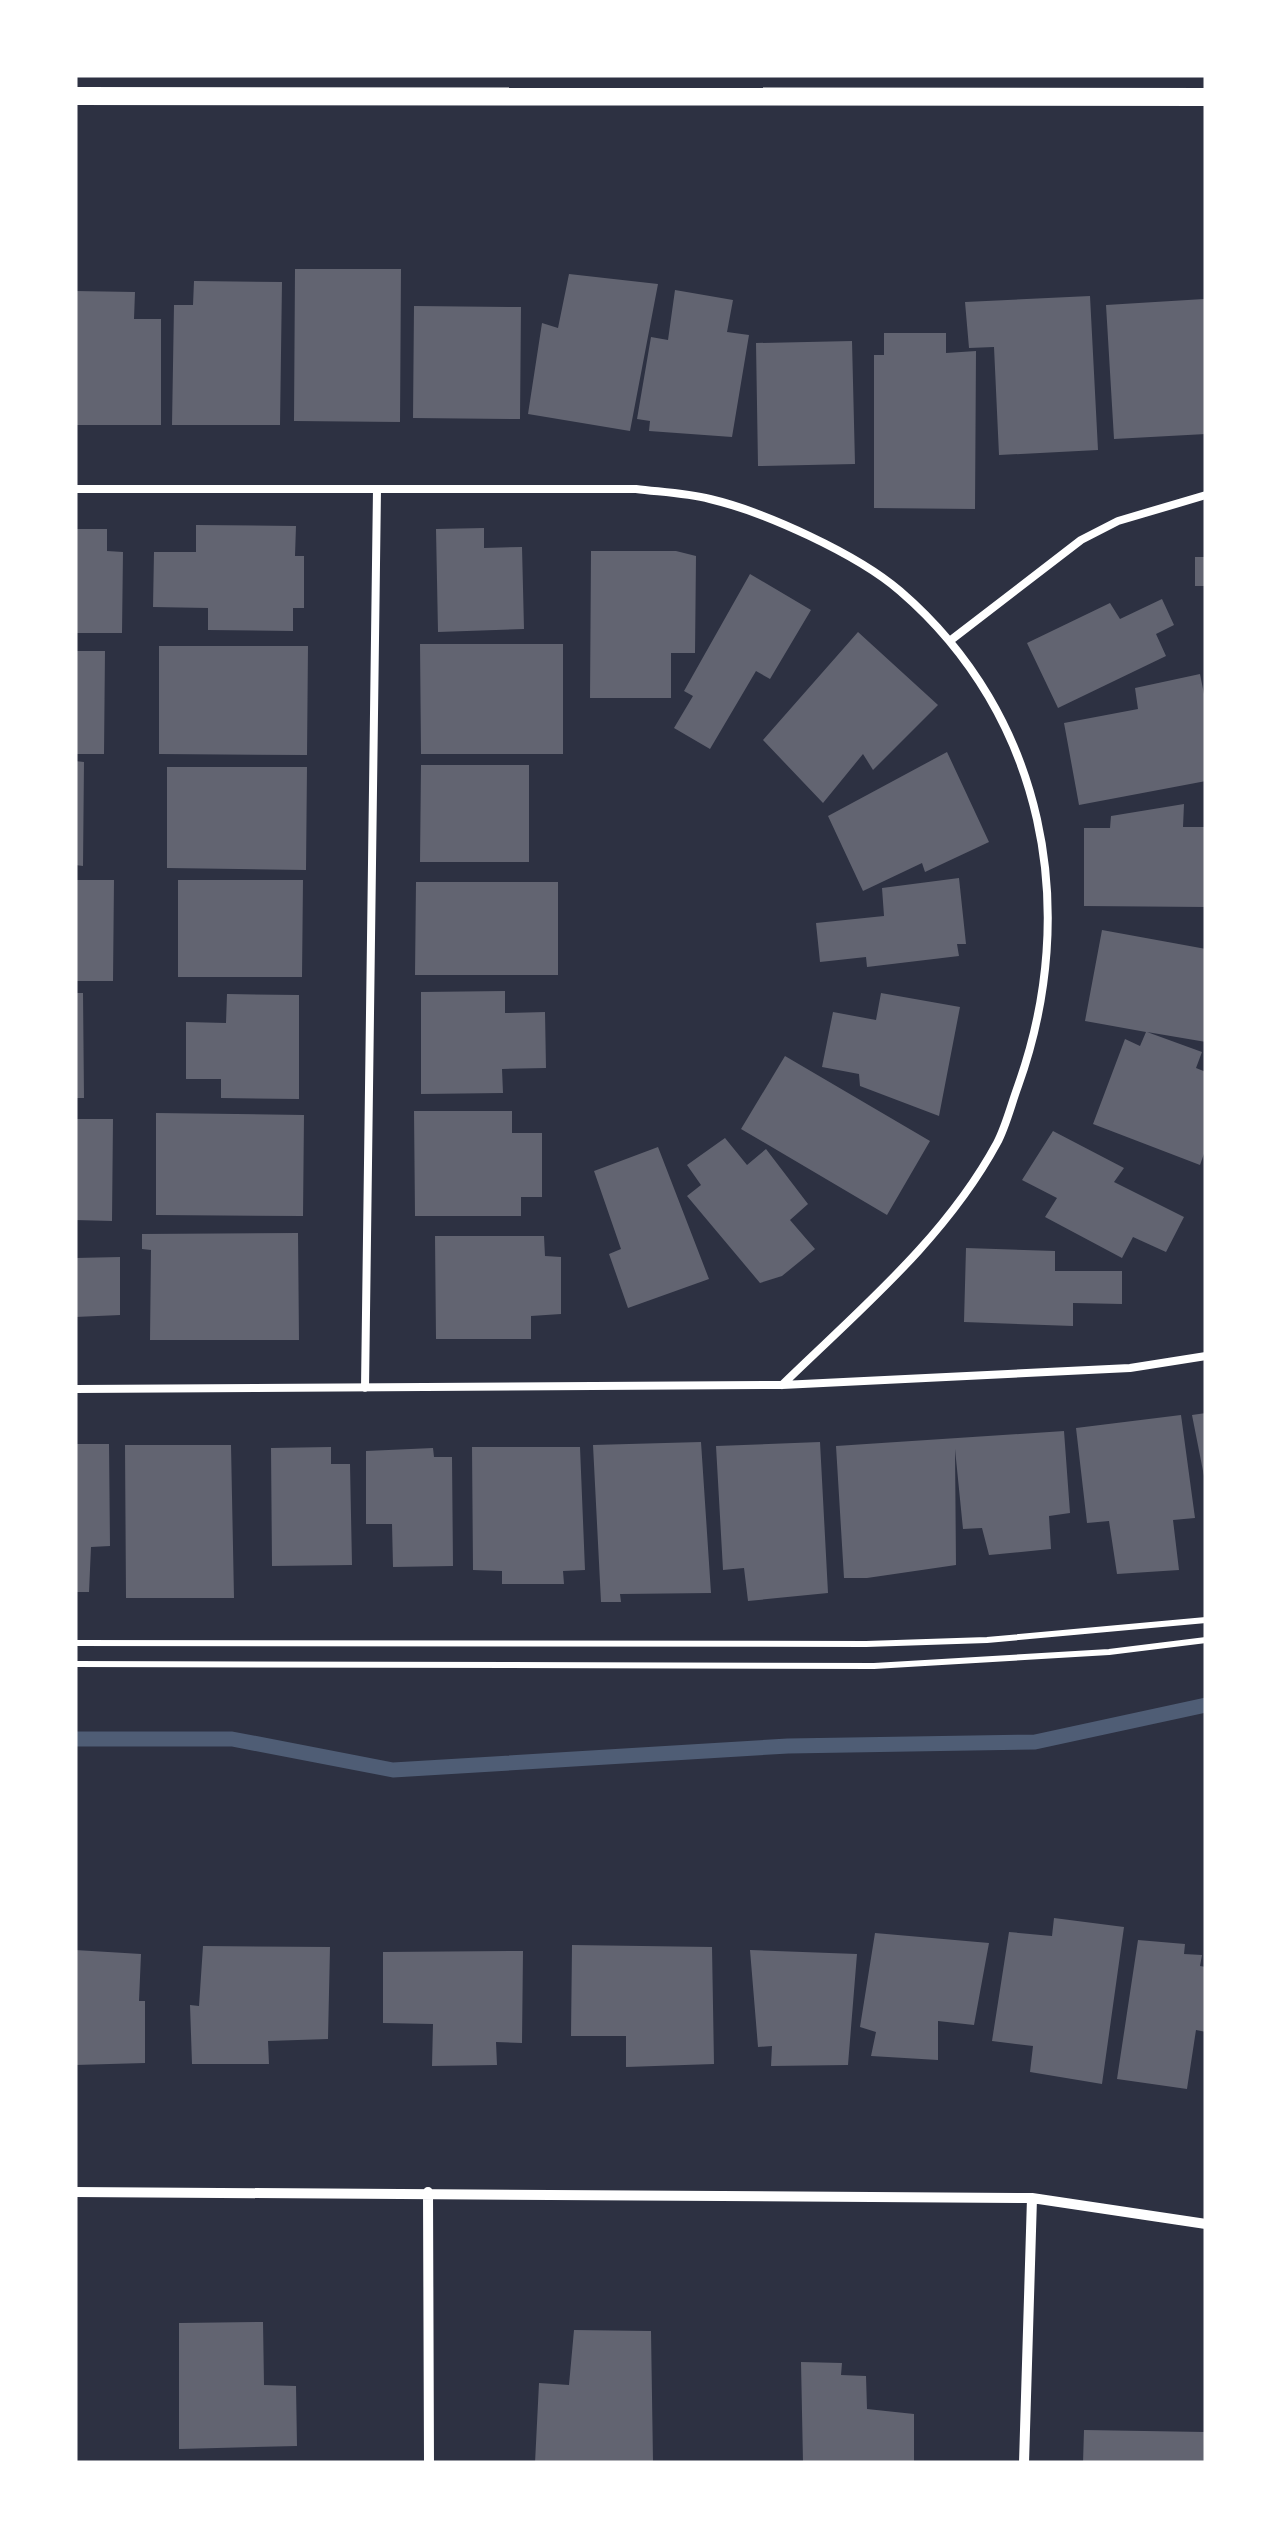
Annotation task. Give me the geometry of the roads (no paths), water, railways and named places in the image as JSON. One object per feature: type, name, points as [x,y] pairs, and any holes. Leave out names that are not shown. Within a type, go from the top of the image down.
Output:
[{"type":"street","points":[[75,96],[1206,97]]},
{"type":"street","points":[[75,2192],[1032,2198],[1206,2224]]},
{"type":"street","points":[[428,2192],[429,2463]]},
{"type":"street","points":[[1024,2463],[1032,2198]]},
{"type":"lane","points":[[75,488],[636,488],[711,499],[830,547],[897,588],[951,640],[984,689],[1012,746],[1038,818],[1050,898],[1046,977],[1031,1050],[998,1141],[953,1211],[916,1255],[782,1384]]},
{"type":"lane","points":[[365,1388],[377,488]]},
{"type":"lane","points":[[951,640],[1082,540],[1118,521],[1206,496]]},
{"type":"lane","points":[[75,1389],[782,1384],[1130,1368],[1206,1356]]},
{"type":"waterway","points":[[75,1739],[232,1739],[393,1770],[788,1746],[1035,1742],[1206,1705]]}]
